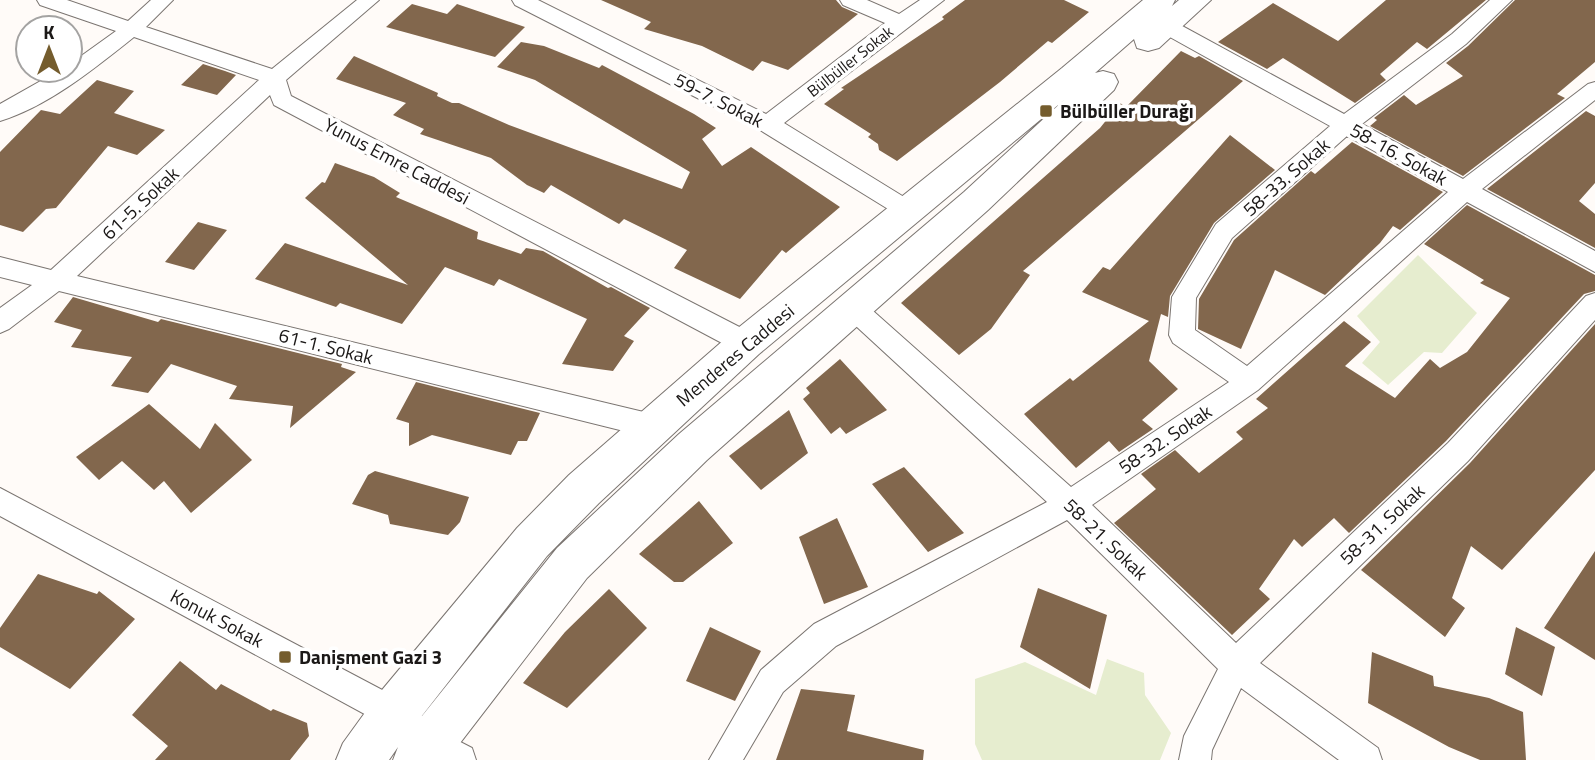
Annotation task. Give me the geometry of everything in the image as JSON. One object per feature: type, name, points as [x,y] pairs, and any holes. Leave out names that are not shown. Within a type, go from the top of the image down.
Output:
[{"type":"main road","name":"Menderes Caddesi","points":[[360,760],[394,713],[532,542],[652,426],[746,343],[909,211],[1163,13],[1197,0]]},
{"type":"main road","name":"Menderes Caddesi","points":[[435,755],[572,563],[693,447],[854,309],[1163,13]]},
{"type":"street","points":[[47,0],[275,78]]},
{"type":"street","points":[[0,113],[21,103],[135,29],[163,0]]},
{"type":"street","name":"61-5. Sokak","points":[[0,322],[56,280],[275,78],[369,0]]},
{"type":"street","name":"59-7. Sokak","points":[[523,0],[768,124],[909,211]]},
{"type":"street","points":[[850,0],[900,22]]},
{"type":"street","name":"Bülbüller Sokak","points":[[768,124],[900,22],[934,0]]},
{"type":"street","name":"58-33. Sokak","points":[[1249,382],[1182,335],[1184,297],[1224,231],[1345,125],[1459,39],[1502,0]]},
{"type":"street","name":"58-16. Sokak","points":[[1163,13],[1345,125],[1595,262]]},
{"type":"street","name":"Yunus Emre Caddesi","points":[[275,78],[282,100],[746,343]]},
{"type":"street","name":"58-32. Sokak","points":[[725,760],[772,681],[825,635],[1070,504],[1249,382],[1465,190],[1595,89]]},
{"type":"street","name":"61-1. Sokak","points":[[0,267],[652,426]]},
{"type":"street","name":"58-31. Sokak","points":[[1195,760],[1196,748],[1236,665],[1458,453],[1595,303]]},
{"type":"street","name":"58-21. Sokak","points":[[854,309],[1070,504],[1236,665],[1366,760]]},
{"type":"street","name":"Konuk Sokak","points":[[0,501],[394,713],[435,755]]},
{"type":"green space","points":[[1418,255],[1477,313],[1442,353],[1424,352],[1388,385],[1362,363],[1380,342],[1357,316]]},
{"type":"green space","points":[[1107,659],[1144,673],[1145,695],[1171,733],[1160,760],[982,760],[975,744],[975,679],[1025,662],[1096,695]]},
{"type":"building","points":[[601,0],[836,0],[842,7],[858,14],[788,70],[762,61],[753,71],[702,46],[644,29],[651,22]]},
{"type":"building","points":[[965,0],[1064,0],[1089,12],[1052,43],[1048,41],[1000,82],[897,161],[879,150],[878,144],[868,137],[871,134],[824,104],[844,89],[841,88],[944,19],[942,17]]},
{"type":"building","points":[[1386,0],[1486,0],[1427,49],[1417,42],[1380,74],[1386,80],[1355,103],[1283,58],[1267,69],[1218,42],[1273,3],[1338,41]]},
{"type":"building","points":[[1515,0],[1595,0],[1595,62],[1557,94],[1565,98],[1463,176],[1370,126],[1377,120],[1374,118],[1404,95],[1416,105],[1463,76],[1446,63],[1468,46]]},
{"type":"building","points":[[412,4],[447,14],[457,4],[525,27],[495,57],[386,27]]},
{"type":"building","points":[[521,42],[544,46],[599,68],[602,65],[694,114],[716,128],[702,139],[722,166],[751,147],[840,207],[786,253],[782,250],[740,299],[674,268],[687,250],[624,219],[619,224],[551,185],[544,193],[527,185],[491,158],[420,134],[424,129],[393,115],[406,103],[336,79],[354,56],[438,93],[437,96],[452,103],[459,103],[509,125],[682,189],[690,172],[535,80],[497,67]]},
{"type":"building","points":[[1181,51],[1195,58],[1199,56],[1243,81],[1023,271],[1030,275],[991,329],[959,355],[901,303],[1100,128],[1120,103],[1126,107]]},
{"type":"building","points":[[203,64],[236,75],[217,95],[181,85]]},
{"type":"building","points":[[97,80],[134,91],[114,113],[165,130],[137,155],[108,146],[56,208],[46,209],[23,232],[0,225],[0,152],[41,110],[60,114]]},
{"type":"building","points":[[1586,111],[1595,116],[1595,183],[1579,201],[1595,214],[1595,248],[1487,189]]},
{"type":"building","points":[[1230,135],[1275,170],[1214,223],[1170,296],[1168,317],[1161,314],[1149,361],[1178,389],[1142,420],[1153,429],[1119,452],[1109,441],[1076,468],[1024,414],[1070,378],[1073,381],[1149,321],[1082,292],[1103,267],[1110,270]]},
{"type":"building","points":[[1352,142],[1443,192],[1400,230],[1393,226],[1380,243],[1325,295],[1275,270],[1241,349],[1198,329],[1199,299],[1234,240],[1311,171],[1315,174]]},
{"type":"building","points":[[335,163],[374,177],[400,193],[396,197],[478,232],[477,239],[521,254],[526,248],[543,251],[650,308],[624,336],[634,341],[613,371],[562,364],[587,319],[499,279],[494,286],[445,267],[402,324],[340,303],[336,307],[255,279],[285,243],[408,285],[305,198],[322,182],[325,183]]},
{"type":"building","points":[[1467,205],[1595,275],[1595,291],[1584,294],[1446,441],[1349,533],[1334,518],[1302,547],[1294,539],[1259,589],[1270,599],[1232,635],[1114,523],[1156,489],[1141,474],[1175,450],[1199,473],[1243,439],[1236,432],[1268,408],[1256,399],[1344,321],[1371,342],[1345,366],[1395,398],[1430,359],[1440,368],[1467,352],[1510,298],[1480,283],[1484,280],[1424,244]]},
{"type":"building","points":[[198,222],[227,230],[194,270],[165,262]]},
{"type":"building","points":[[73,297],[158,322],[161,319],[342,364],[341,367],[356,372],[290,428],[293,406],[229,399],[237,386],[171,364],[148,393],[111,386],[132,357],[71,347],[82,330],[54,322]]},
{"type":"building","points":[[1595,324],[1595,470],[1502,570],[1471,546],[1452,598],[1465,608],[1445,637],[1361,570],[1470,463]]},
{"type":"building","points":[[840,359],[887,410],[846,434],[840,427],[831,434],[803,399],[810,393],[806,388]]},
{"type":"building","points":[[416,382],[540,413],[527,441],[518,441],[511,455],[432,435],[409,446],[409,423],[396,419]]},
{"type":"building","points":[[149,404],[200,449],[215,423],[252,460],[191,513],[164,481],[154,490],[122,461],[99,480],[76,457]]},
{"type":"building","points":[[789,410],[808,453],[761,490],[729,456]]},
{"type":"building","points":[[904,467],[964,533],[928,552],[872,484]]},
{"type":"building","points":[[375,471],[469,497],[460,522],[448,535],[390,524],[388,515],[352,504],[368,475]]},
{"type":"building","points":[[699,501],[733,543],[683,582],[674,582],[639,554]]},
{"type":"building","points":[[837,518],[868,587],[824,604],[799,537]]},
{"type":"building","points":[[1595,551],[1595,660],[1544,628]]},
{"type":"building","points":[[38,574],[97,594],[99,591],[135,619],[70,689],[0,647],[0,628]]},
{"type":"building","points":[[1038,588],[1107,615],[1090,689],[1020,647]]},
{"type":"building","points":[[609,589],[647,628],[567,708],[523,683],[565,632]]},
{"type":"building","points":[[710,627],[761,651],[735,701],[686,681]]},
{"type":"building","points":[[1516,627],[1555,647],[1542,696],[1505,674]]},
{"type":"building","points":[[1372,652],[1433,676],[1434,686],[1489,698],[1523,712],[1526,760],[1480,760],[1449,747],[1368,703]]},
{"type":"building","points":[[180,661],[216,690],[221,684],[271,711],[273,709],[307,723],[309,736],[290,760],[155,760],[168,746],[132,715]]},
{"type":"building","points":[[801,689],[855,695],[847,731],[924,750],[923,760],[776,760]]},
{"type":"place","name":"Bülbüller Durağı","points":[[1046,111]]},
{"type":"place","name":"Danişment Gazi 3","points":[[285,657]]}]
